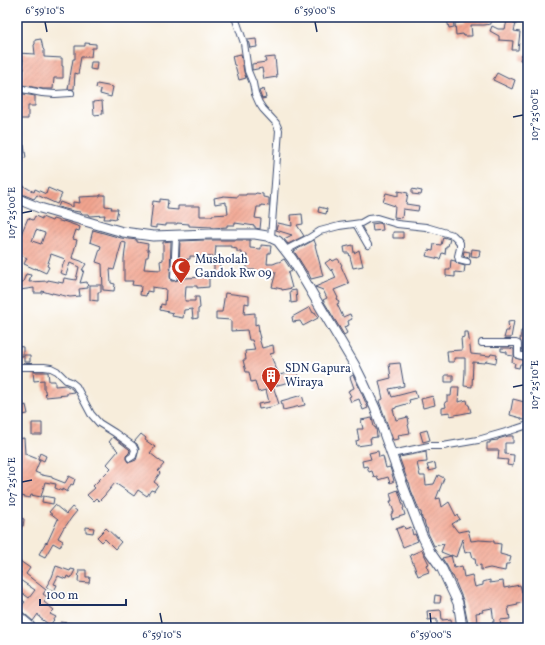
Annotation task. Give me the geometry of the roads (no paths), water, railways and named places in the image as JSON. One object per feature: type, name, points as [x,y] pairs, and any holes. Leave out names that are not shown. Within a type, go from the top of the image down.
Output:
[{"type":"main road","points":[[17,198],[40,208],[123,232],[153,236],[255,234],[266,235],[278,241],[296,265],[354,364],[364,384],[422,535],[430,552],[442,569],[458,603],[462,628]]},
{"type":"street","points":[[235,17],[244,43],[248,72],[253,83],[255,94],[263,110],[276,123],[279,130],[271,237]]},
{"type":"street","points":[[17,88],[42,93],[71,93]]},
{"type":"street","points":[[286,250],[320,231],[339,226],[361,223],[368,219],[377,218],[397,224],[426,227],[453,235],[460,243],[458,256],[459,260],[467,262]]},
{"type":"street","points":[[356,224],[368,245]]},
{"type":"street","points":[[174,277],[176,235]]},
{"type":"street","points":[[482,343],[516,343],[518,344],[518,355],[528,356]]},
{"type":"street","points":[[17,367],[51,368],[76,386],[90,414],[99,423],[116,433],[133,446],[135,450],[133,456],[130,458]]},
{"type":"street","points":[[392,454],[429,446],[443,446],[478,440],[528,425]]},
{"type":"street","points":[[17,613],[30,624],[32,628]]},
{"type":"place","name":"Musholah Gandok Rw 09","points":[[181,284]]},
{"type":"place","name":"SDN Gapura Wiraya","points":[[271,393]]}]
